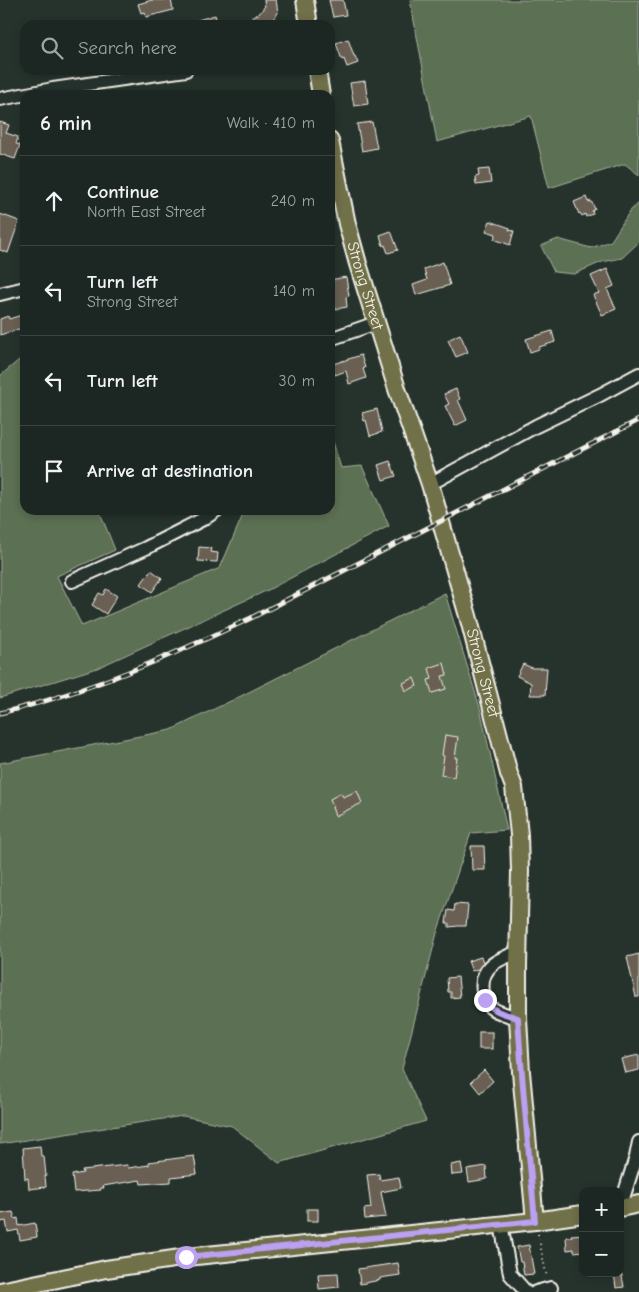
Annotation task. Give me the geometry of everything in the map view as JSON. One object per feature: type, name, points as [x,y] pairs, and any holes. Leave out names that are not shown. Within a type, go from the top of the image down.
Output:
[{"type":"main road","points":[[305,0],[308,20]]},
{"type":"main road","points":[[318,75],[320,90]]},
{"type":"main road","name":"Strong Street","points":[[335,165],[347,224],[397,389],[430,484],[514,787],[519,835],[520,871],[518,1018],[521,1072],[535,1221]]},
{"type":"main road","points":[[624,1207],[639,1204]]},
{"type":"main road","points":[[0,1291],[106,1269],[186,1257],[535,1221],[579,1215]]},
{"type":"street","points":[[48,90],[151,75]]},
{"type":"street","points":[[0,99],[20,95]]},
{"type":"street","points":[[0,294],[20,289]]},
{"type":"street","points":[[335,337],[376,323]]},
{"type":"street","points":[[430,484],[536,426],[639,374]]},
{"type":"street","points":[[72,581],[146,548],[210,515]]},
{"type":"street","points":[[518,952],[498,960],[491,966],[484,977],[482,987],[488,1006],[518,1018]]},
{"type":"street","points":[[624,1198],[638,1161],[639,1142]]},
{"type":"street","points":[[501,1224],[510,1274],[526,1292]]},
{"type":"street","points":[[536,1292],[551,1288]]},
{"type":"path","points":[[535,1221],[548,1283],[551,1288]]},
{"type":"green space","points":[[410,0],[639,0],[639,175],[625,164],[549,188],[531,116],[437,142]]},
{"type":"green space","points":[[639,203],[639,242],[622,258],[602,262],[574,274],[554,272],[541,246],[558,239],[591,248],[611,241],[630,211]]},
{"type":"green space","points":[[20,359],[20,515],[101,515],[115,550],[57,576],[82,626],[220,568],[243,515],[335,515],[335,448],[341,468],[362,466],[389,526],[268,590],[97,668],[0,698],[0,376]]},
{"type":"green space","points":[[445,593],[480,708],[507,830],[471,833],[437,933],[402,1069],[426,1121],[279,1163],[232,1126],[183,1116],[0,1144],[0,763],[171,730]]},
{"type":"building","points":[[152,0],[171,0],[173,10],[146,17],[145,12],[141,13],[138,4]]},
{"type":"building","points":[[264,0],[276,0],[278,13],[272,20],[253,20],[252,16],[259,14],[265,6]]},
{"type":"building","points":[[329,0],[343,0],[346,15],[333,17]]},
{"type":"building","points":[[215,15],[216,20],[198,20]]},
{"type":"building","points":[[348,39],[358,63],[347,67],[344,59],[342,60],[336,43]]},
{"type":"building","points":[[365,81],[368,104],[354,106],[350,83]]},
{"type":"building","points":[[0,122],[9,125],[6,133],[18,137],[16,144],[20,145],[15,159],[0,154]]},
{"type":"building","points":[[372,122],[377,148],[362,151],[357,124]]},
{"type":"building","points":[[489,169],[491,183],[476,185],[475,177],[479,176],[478,170]]},
{"type":"building","points":[[586,197],[588,202],[591,201],[595,209],[592,211],[593,214],[586,217],[585,214],[582,216],[579,214],[574,202]]},
{"type":"building","points":[[0,214],[19,221],[8,253],[0,250]]},
{"type":"building","points":[[490,221],[514,231],[510,245],[494,239],[496,234],[486,231]]},
{"type":"building","points":[[391,231],[398,250],[388,253],[385,245],[383,246],[380,235]]},
{"type":"building","points":[[443,262],[450,285],[416,295],[413,285],[427,280],[424,269]]},
{"type":"building","points":[[607,269],[614,286],[607,289],[616,309],[602,315],[593,295],[599,293],[591,276]]},
{"type":"building","points":[[346,277],[349,296],[346,297],[347,307],[335,309],[335,279]]},
{"type":"building","points":[[8,316],[9,319],[20,316],[20,329],[0,335],[0,319]]},
{"type":"building","points":[[552,331],[555,342],[530,352],[526,339]]},
{"type":"building","points":[[460,334],[468,352],[456,357],[448,340]]},
{"type":"building","points":[[361,355],[366,378],[349,384],[346,371],[335,375],[335,363]]},
{"type":"building","points":[[456,389],[460,399],[458,400],[467,420],[455,426],[445,406],[449,404],[444,394]]},
{"type":"building","points":[[377,409],[382,432],[370,436],[362,413]]},
{"type":"building","points":[[390,461],[396,476],[383,480],[378,465]]},
{"type":"building","points":[[199,547],[211,548],[210,552],[218,553],[217,562],[198,561]]},
{"type":"building","points":[[151,570],[162,578],[152,592],[141,584]]},
{"type":"building","points":[[106,589],[117,596],[106,614],[92,605],[99,593],[103,595]]},
{"type":"building","points":[[444,663],[447,675],[442,676],[446,689],[432,693],[428,680],[432,679],[429,668]]},
{"type":"building","points":[[523,664],[532,668],[547,668],[545,695],[530,695],[531,683],[517,676]]},
{"type":"building","points":[[414,678],[417,686],[406,691],[403,683]]},
{"type":"building","points":[[445,735],[458,737],[454,777],[441,775]]},
{"type":"building","points":[[357,791],[362,803],[335,816],[330,799],[341,793],[343,797]]},
{"type":"building","points":[[471,846],[484,846],[485,870],[472,870]]},
{"type":"building","points":[[455,904],[468,905],[466,926],[449,927],[449,923],[446,923],[448,910],[454,911]]},
{"type":"building","points":[[639,954],[639,997],[636,997],[627,957]]},
{"type":"building","points":[[481,957],[483,962],[478,969],[472,971],[468,961]]},
{"type":"building","points":[[458,977],[460,997],[451,998],[451,992],[448,992],[447,978]]},
{"type":"building","points":[[479,1032],[492,1032],[492,1049],[479,1049]]},
{"type":"building","points":[[639,1055],[639,1070],[625,1073],[621,1059]]},
{"type":"building","points":[[484,1070],[493,1081],[480,1093],[471,1082]]},
{"type":"building","points":[[40,1146],[41,1156],[44,1156],[46,1187],[29,1189],[28,1178],[25,1179],[23,1148]]},
{"type":"building","points":[[194,1156],[197,1174],[171,1177],[171,1182],[141,1184],[140,1180],[103,1186],[104,1188],[100,1188],[101,1190],[74,1192],[72,1175],[83,1173],[82,1170],[127,1165],[128,1168],[149,1165],[149,1162]]},
{"type":"building","points":[[461,1163],[463,1174],[452,1175],[451,1165]]},
{"type":"building","points":[[486,1166],[487,1179],[469,1182],[467,1169]]},
{"type":"building","points":[[379,1174],[380,1180],[399,1177],[401,1188],[381,1192],[386,1217],[365,1219],[364,1209],[371,1208],[367,1175]]},
{"type":"building","points":[[307,1209],[318,1209],[318,1221],[307,1221]]},
{"type":"building","points":[[13,1212],[15,1219],[18,1218],[19,1226],[35,1223],[37,1237],[20,1240],[18,1230],[8,1232],[6,1221],[1,1222],[0,1214]]},
{"type":"building","points":[[579,1234],[579,1251],[574,1252],[574,1249],[567,1250],[566,1237],[572,1237],[571,1235]]},
{"type":"building","points":[[529,1245],[534,1274],[524,1275],[517,1247]]},
{"type":"building","points":[[398,1263],[400,1275],[360,1284],[358,1269]]},
{"type":"building","points":[[338,1273],[339,1287],[319,1289],[318,1274]]},
{"type":"building","points":[[615,1277],[622,1277],[624,1287],[616,1288]]},
{"type":"railway","points":[[0,713],[32,705],[96,684],[221,632],[639,420]]},
{"type":"route","points":[[186,1257],[535,1221],[521,1072],[518,1018],[499,1012],[488,1006],[485,1000]]}]
